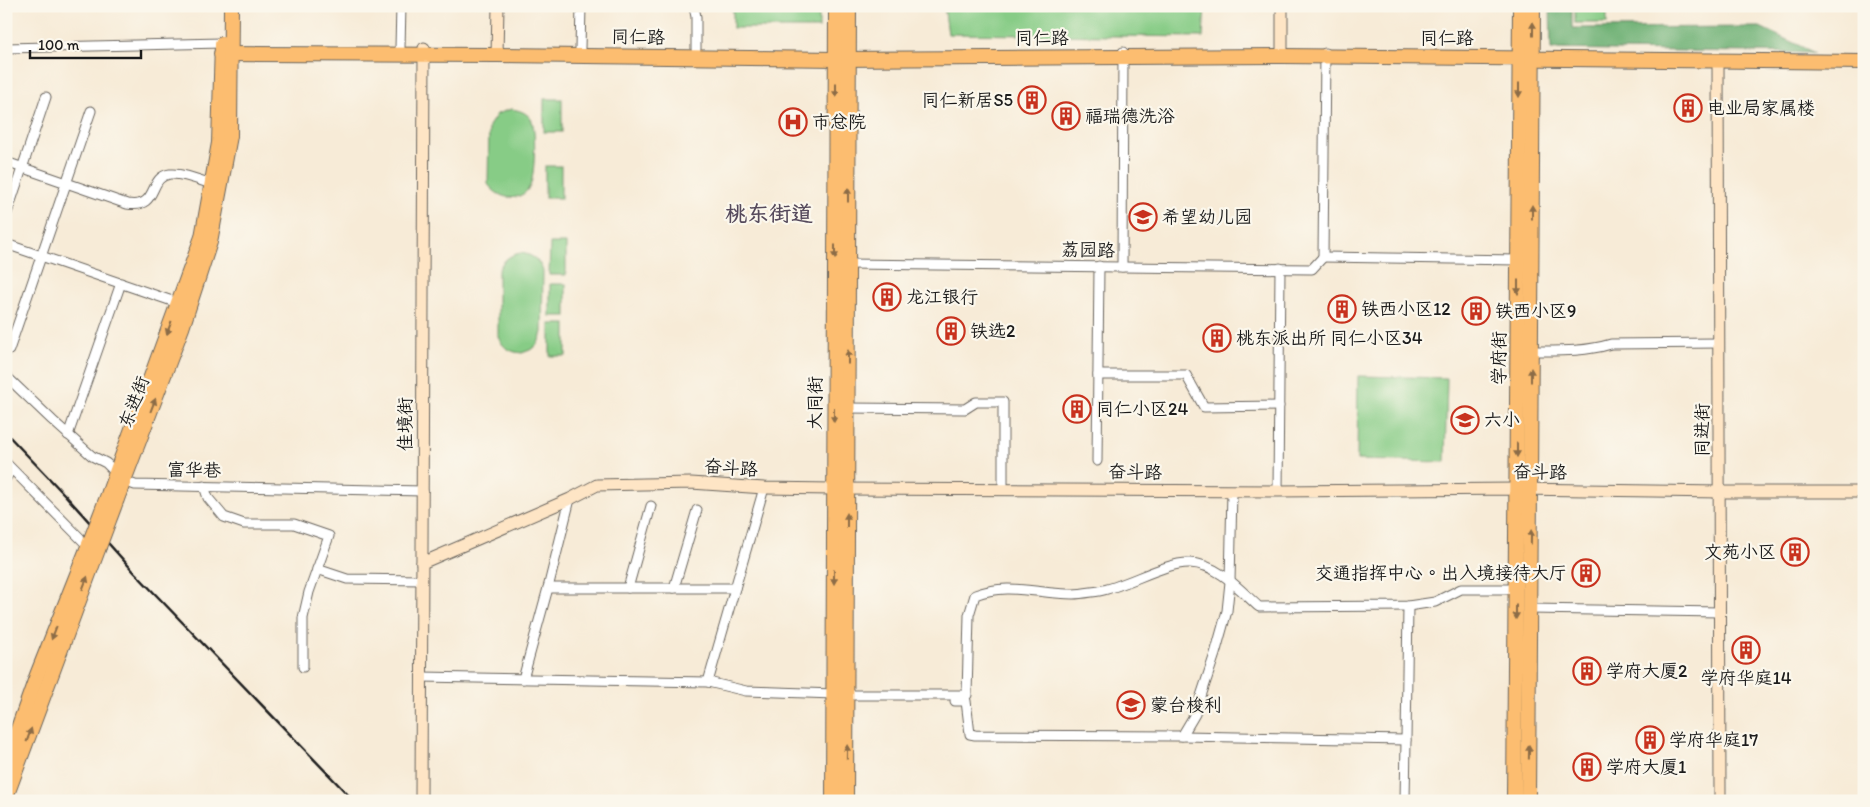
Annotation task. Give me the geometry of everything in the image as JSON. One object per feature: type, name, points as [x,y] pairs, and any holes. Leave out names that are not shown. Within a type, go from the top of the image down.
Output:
[{"type":"main road","name":"东进街","points":[[120,477],[182,328],[210,242],[230,136],[222,6]]},
{"type":"main road","name":"东进街","points":[[6,762],[37,675],[113,496],[178,302],[202,237],[219,143],[225,49],[231,6]]},
{"type":"main road","name":"大同街","points":[[836,6],[843,54],[848,264],[848,408],[840,489]]},
{"type":"main road","name":"大同街","points":[[846,801],[840,489],[843,54],[849,6]]},
{"type":"main road","name":"学府街","points":[[1514,801],[1516,589],[1524,489],[1531,351],[1526,55],[1520,6]]},
{"type":"main road","name":"学府街","points":[[1528,801],[1530,609],[1524,489],[1518,260],[1526,55],[1533,6]]},
{"type":"main road","name":"同仁路","points":[[225,49],[400,48],[424,51]]},
{"type":"main road","name":"同仁路","points":[[225,49],[843,54],[1864,57]]},
{"type":"main road","name":"同仁路","points":[[497,51],[696,49],[843,54]]},
{"type":"main road","name":"同仁路","points":[[1526,55],[1864,62]]},
{"type":"main road","name":"东进街","points":[[6,797],[92,544]]},
{"type":"main road","name":"大同街","points":[[834,801],[843,697]]},
{"type":"street","points":[[400,48],[401,6]]},
{"type":"street","points":[[497,51],[498,6]]},
{"type":"street","points":[[580,49],[581,6]]},
{"type":"street","points":[[694,6],[696,49]]},
{"type":"street","points":[[1282,6],[1282,54]]},
{"type":"street","points":[[6,48],[225,49]]},
{"type":"street","name":"佳境街","points":[[421,801],[424,51]]},
{"type":"street","points":[[1122,266],[1123,54]]},
{"type":"street","points":[[1324,55],[1323,257],[1518,260]]},
{"type":"street","name":"同进街","points":[[1718,60],[1720,801]]},
{"type":"street","points":[[6,216],[46,97]]},
{"type":"street","points":[[6,350],[9,350],[91,111]]},
{"type":"street","points":[[6,162],[137,206],[150,197],[156,184],[168,174],[177,174],[212,184]]},
{"type":"street","points":[[6,244],[178,302]]},
{"type":"street","name":"荔园路","points":[[848,264],[1312,269],[1323,257]]},
{"type":"street","points":[[1097,461],[1099,266]]},
{"type":"street","points":[[1278,491],[1280,268]]},
{"type":"street","points":[[68,435],[120,283]]},
{"type":"street","points":[[1531,351],[1576,350],[1611,344],[1719,343]]},
{"type":"street","points":[[1098,374],[1186,375],[1204,407],[1279,406]]},
{"type":"street","name":"富华巷","points":[[6,376],[92,456],[106,463],[120,477],[135,485],[422,491]]},
{"type":"street","points":[[848,408],[965,408],[976,402],[1002,402],[1003,489]]},
{"type":"street","points":[[6,478],[9,466],[92,544]]},
{"type":"street","name":"奋斗路","points":[[422,563],[570,499],[597,485],[691,483],[764,488],[840,489],[1278,491],[1524,489],[1864,492]]},
{"type":"street","points":[[204,486],[208,498],[224,517],[244,524],[294,524],[329,536],[309,592],[303,618],[303,667]]},
{"type":"street","points":[[708,682],[764,488]]},
{"type":"street","points":[[1182,736],[1195,714],[1216,654],[1227,611],[1230,582],[1232,491]]},
{"type":"street","points":[[523,679],[570,499]]},
{"type":"street","points":[[628,588],[651,506]]},
{"type":"street","points":[[674,588],[697,510]]},
{"type":"street","points":[[843,697],[967,695],[969,615],[975,595],[987,590],[1012,588],[1073,594],[1101,590],[1172,566],[1190,563],[1206,566],[1216,571],[1259,607],[1408,606],[1435,602],[1461,589],[1516,589]]},
{"type":"street","points":[[317,569],[347,579],[422,580]]},
{"type":"street","points":[[548,588],[735,588]]},
{"type":"street","points":[[1405,801],[1408,606]]},
{"type":"street","points":[[1530,609],[1720,612]]},
{"type":"street","points":[[422,677],[708,682],[746,691],[843,697],[966,701],[970,734],[975,735],[1406,740]]},
{"type":"green space","points":[[733,6],[819,6],[819,28],[733,28]]},
{"type":"green space","points":[[944,6],[1205,6],[1203,37],[948,34]]},
{"type":"green space","points":[[1550,6],[1572,6],[1572,28],[1760,27],[1815,53],[1551,49]]},
{"type":"green space","points":[[1575,6],[1607,6],[1607,23],[1575,23]]},
{"type":"green space","points":[[544,99],[562,99],[562,132],[544,132]]},
{"type":"green space","points":[[511,109],[522,112],[531,119],[535,142],[533,175],[529,188],[519,196],[508,197],[497,193],[488,184],[489,126],[497,114]]},
{"type":"green space","points":[[545,166],[561,166],[561,198],[545,198]]},
{"type":"green space","points":[[550,243],[566,243],[566,275],[549,275]]},
{"type":"green space","points":[[521,253],[535,259],[543,271],[542,332],[536,346],[522,353],[507,349],[498,337],[498,271],[507,259]]},
{"type":"green space","points":[[550,284],[566,284],[566,316],[550,316]]},
{"type":"green space","points":[[550,324],[566,324],[566,356],[550,356]]},
{"type":"green space","points":[[1358,376],[1447,378],[1445,462],[1357,460]]},
{"type":"railway","points":[[6,433],[135,573],[354,801]]},
{"type":"place","name":"同仁新居S5","points":[[1032,100]]},
{"type":"place","name":"电业局家属楼","points":[[1688,108]]},
{"type":"place","name":"福瑞德洗浴","points":[[1066,116]]},
{"type":"place","name":"市总院","points":[[793,122]]},
{"type":"place","name":"希望幼儿园","points":[[1143,217]]},
{"type":"place","name":"龙江银行","points":[[887,297]]},
{"type":"place","name":"铁西小区12","points":[[1342,309]]},
{"type":"place","name":"铁西小区9","points":[[1476,311]]},
{"type":"place","name":"铁选2","points":[[951,331]]},
{"type":"place","name":"桃东派出所 同仁小区34","points":[[1217,338]]},
{"type":"place","name":"同仁小区24","points":[[1077,409]]},
{"type":"place","name":"六小","points":[[1465,420]]},
{"type":"place","name":"文苑小区","points":[[1795,552]]},
{"type":"place","name":"交通指挥中心。出入境接待大厅","points":[[1586,573]]},
{"type":"place","name":"学府华庭14","points":[[1746,650]]},
{"type":"place","name":"学府大厦2","points":[[1587,671]]},
{"type":"place","name":"蒙台梭利","points":[[1131,705]]},
{"type":"place","name":"学府华庭17","points":[[1650,740]]},
{"type":"place","name":"学府大厦1","points":[[1587,767]]},
{"type":"district","name":"桃东街道","points":[[769,213]]}]
